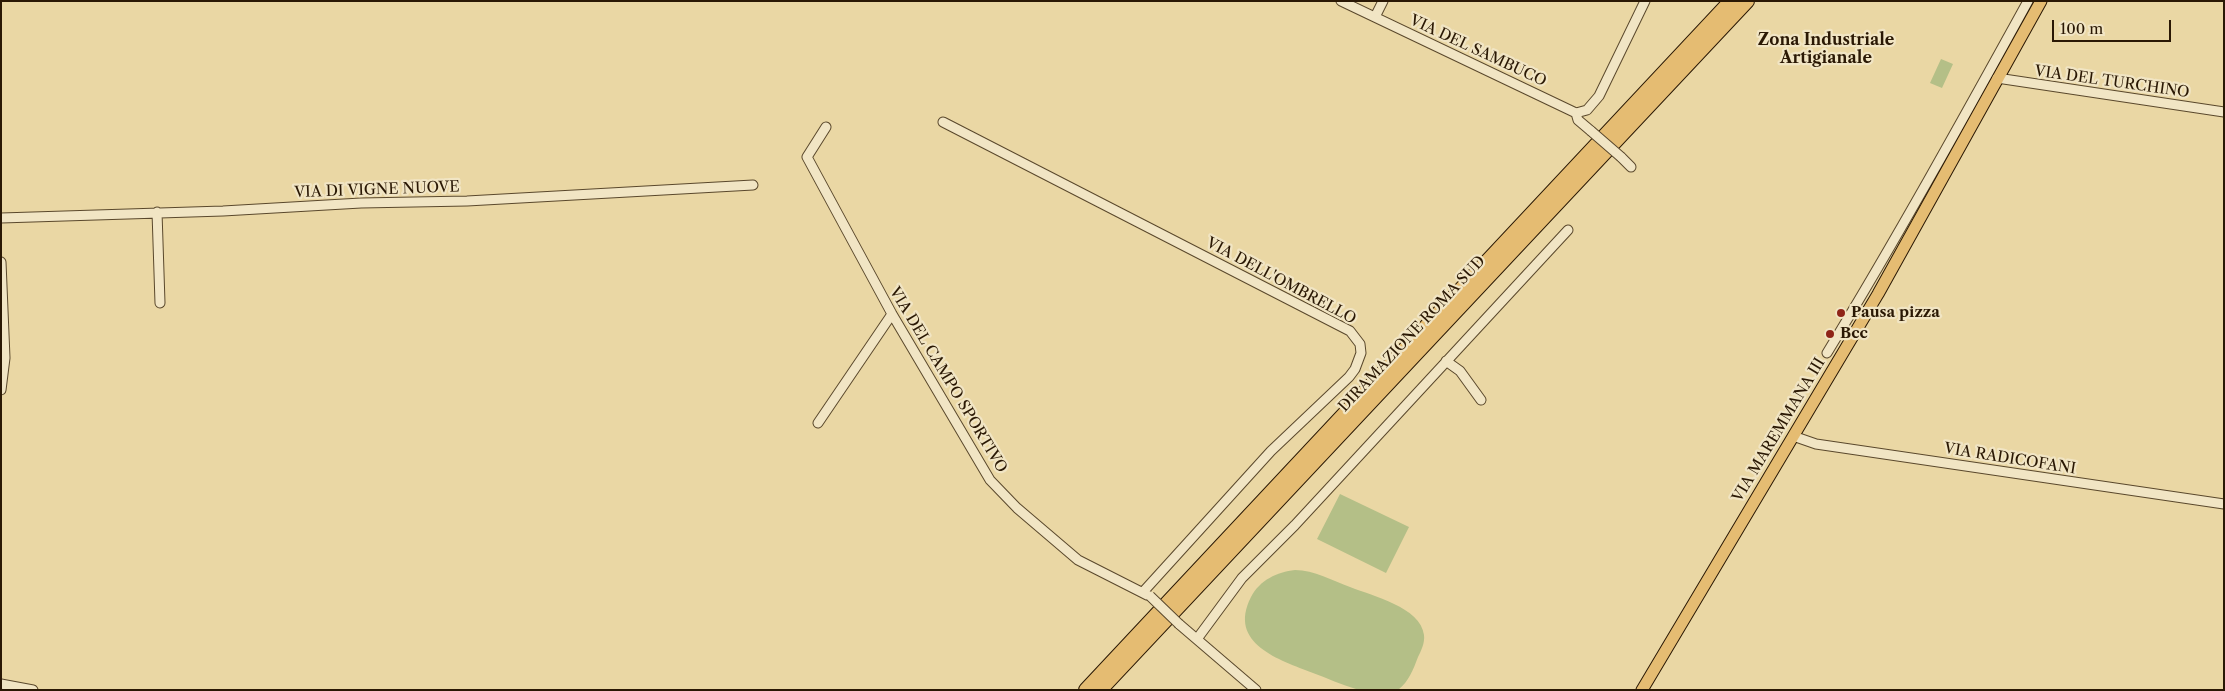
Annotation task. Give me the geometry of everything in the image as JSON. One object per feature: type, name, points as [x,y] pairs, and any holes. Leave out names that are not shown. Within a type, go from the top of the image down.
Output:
[{"type":"highway","name":"DIRAMAZIONE ROMA SUD","points":[[1086,690],[1731,1]]},
{"type":"highway","name":"DIRAMAZIONE ROMA SUD","points":[[1100,690],[1747,1]]},
{"type":"main road","name":"VIA MAREMMANA III","points":[[1642,690],[1878,294],[2041,1]]},
{"type":"street","name":"VIA DEL SAMBUCO","points":[[1341,1],[1576,113]]},
{"type":"street","points":[[1375,17],[1382,1]]},
{"type":"street","points":[[1631,167],[1578,120],[1576,113],[1587,110],[1599,96],[1645,1]]},
{"type":"street","points":[[1827,353],[1874,276],[1881,260],[1935,169],[2028,1]]},
{"type":"street","name":"VIA DEL TURCHINO","points":[[1997,78],[2224,112]]},
{"type":"street","name":"VIA DELL'OMBRELLO","points":[[943,122],[1350,331],[1360,344],[1359,361],[1349,377],[1271,451],[1146,594]]},
{"type":"street","name":"VIA DEL CAMPO SPORTIVO","points":[[826,127],[807,157],[892,314],[967,443],[999,490],[1078,560],[1146,594],[1256,690]]},
{"type":"street","name":"VIA DI VIGNE NUOVE","points":[[1,218],[360,203],[468,201],[753,185]]},
{"type":"street","points":[[156,212],[160,303]]},
{"type":"street","points":[[1197,639],[1242,578],[1295,525],[1568,230]]},
{"type":"street","points":[[1,262],[5,358],[1,390]]},
{"type":"street","points":[[818,423],[892,314]]},
{"type":"street","points":[[1446,361],[1464,376],[1481,400]]},
{"type":"street","name":"VIA RADICOFANI","points":[[1793,436],[1816,444],[2224,504]]},
{"type":"street","points":[[1,684],[33,690]]},
{"type":"green space","points":[[1941,59],[1953,64],[1942,88],[1930,83]]},
{"type":"green space","points":[[1340,494],[1409,527],[1386,573],[1317,539]]},
{"type":"green space","points":[[1295,570],[1316,574],[1394,604],[1414,617],[1421,625],[1424,638],[1421,650],[1410,675],[1398,690],[1361,690],[1345,686],[1273,656],[1251,638],[1246,627],[1245,613],[1251,597],[1259,586],[1270,578]]},
{"type":"place","name":"Pausa pizza","points":[[1841,313]]},
{"type":"place","name":"Bcc","points":[[1830,334]]},
{"type":"district","name":"Zona Industriale Artigianale","points":[[1826,49]]}]
